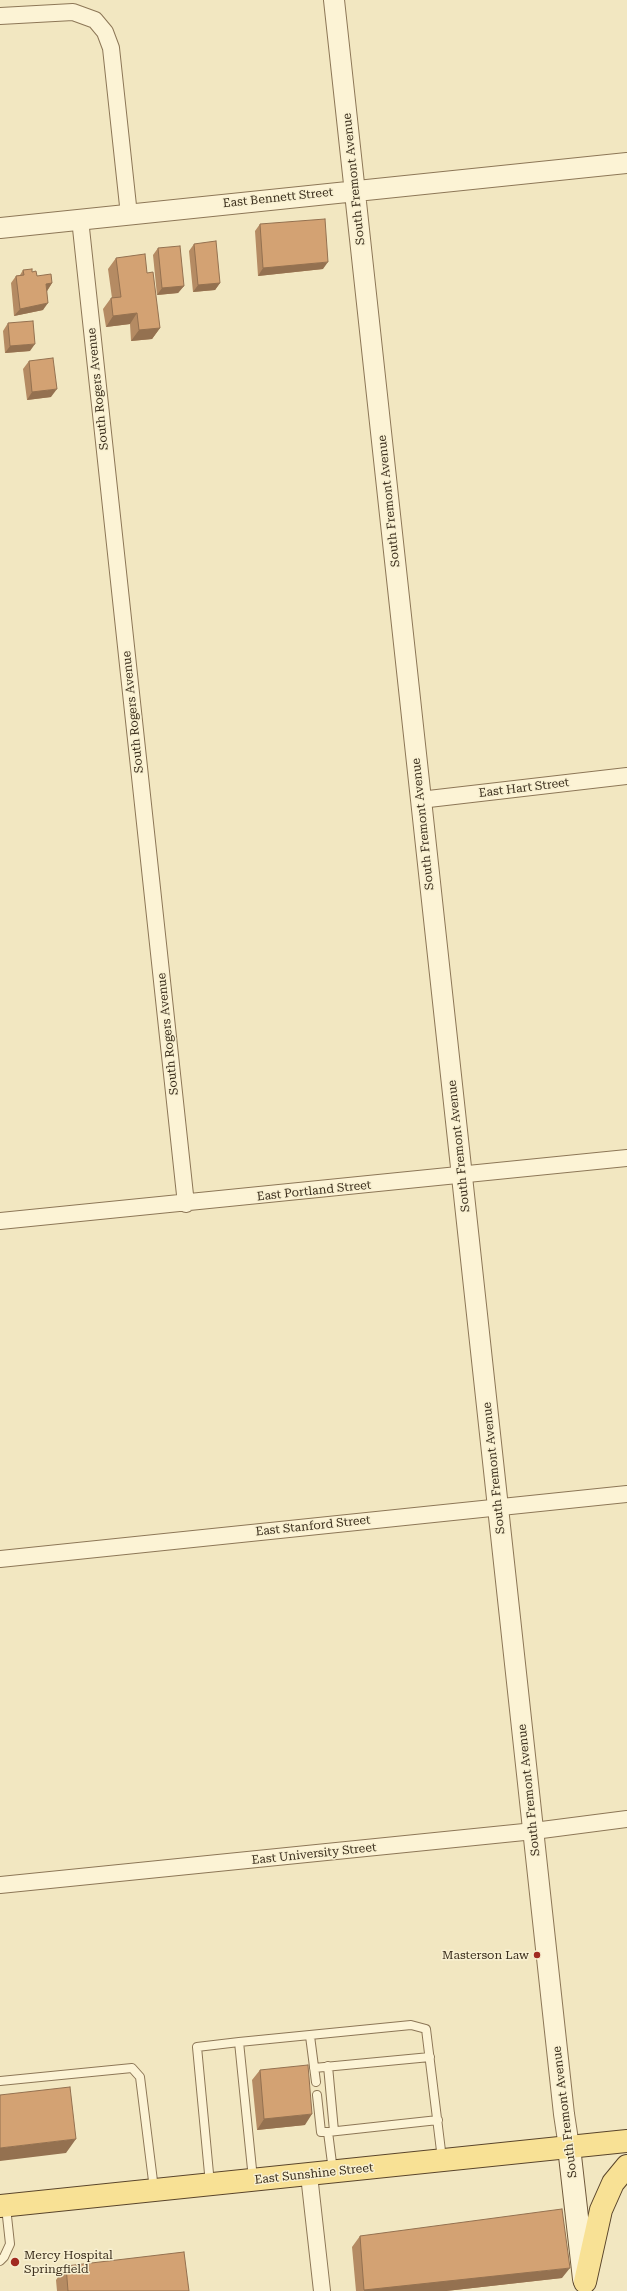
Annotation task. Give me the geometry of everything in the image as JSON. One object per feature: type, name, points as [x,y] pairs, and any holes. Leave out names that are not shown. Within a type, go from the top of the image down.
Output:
[{"type":"main road","name":"East Sunshine Street","points":[[3,2205],[309,2175],[627,2141]]},
{"type":"main road","name":"South Fremont Avenue","points":[[569,2147],[585,2286]]},
{"type":"main road","points":[[585,2286],[601,2210],[613,2183],[627,2166]]},
{"type":"street","name":"South Fremont Avenue","points":[[334,0],[356,190],[420,800],[564,2114],[569,2147]]},
{"type":"street","points":[[0,16],[73,12],[95,20],[105,32],[111,48],[129,214]]},
{"type":"street","name":"East Bennett Street","points":[[0,228],[627,163]]},
{"type":"street","name":"South Rogers Avenue","points":[[80,219],[186,1204]]},
{"type":"street","name":"East Hart Street","points":[[420,800],[627,776]]},
{"type":"street","name":"East Portland Street","points":[[0,1221],[186,1204],[627,1158]]},
{"type":"street","name":"East Stanford Street","points":[[0,1559],[627,1494]]},
{"type":"street","name":"East University Street","points":[[0,1885],[534,1831],[627,1819]]},
{"type":"street","points":[[309,2175],[322,2291]]},
{"type":"lane","points":[[210,2184],[197,2047],[410,2025],[426,2028],[443,2161]]},
{"type":"lane","points":[[310,2036],[316,2082]]},
{"type":"lane","points":[[239,2042],[254,2180]]},
{"type":"lane","points":[[314,2068],[430,2057]]},
{"type":"lane","points":[[328,2066],[333,2172]]},
{"type":"lane","points":[[0,2082],[132,2068],[140,2076],[154,2190]]},
{"type":"lane","points":[[317,2095],[321,2132],[438,2120]]},
{"type":"lane","points":[[2,2259],[10,2244],[3,2205]]},
{"type":"building","points":[[325,219],[328,262],[263,268],[260,224]]},
{"type":"building","points":[[216,241],[220,283],[198,285],[194,244]]},
{"type":"building","points":[[180,246],[184,286],[162,288],[158,248]]},
{"type":"building","points":[[145,254],[147,273],[153,272],[160,328],[139,330],[137,313],[113,316],[111,298],[121,297],[116,258]]},
{"type":"building","points":[[32,269],[32,272],[36,271],[37,276],[51,274],[52,283],[46,284],[48,303],[20,309],[16,276],[24,275],[23,270]]},
{"type":"building","points":[[33,321],[35,344],[10,346],[8,323]]},
{"type":"building","points":[[53,358],[57,389],[32,392],[29,361]]},
{"type":"building","points":[[308,2065],[312,2114],[264,2119],[260,2070]]},
{"type":"building","points":[[70,2087],[76,2139],[0,2148],[0,2095]]},
{"type":"building","points":[[562,2209],[570,2268],[364,2290],[360,2236]]},
{"type":"building","points":[[184,2252],[189,2291],[68,2291],[66,2266]]},
{"type":"place","name":"Masterson Law","points":[[537,1955]]},
{"type":"place","name":"Mercy Hospital Springfield","points":[[15,2262]]}]
